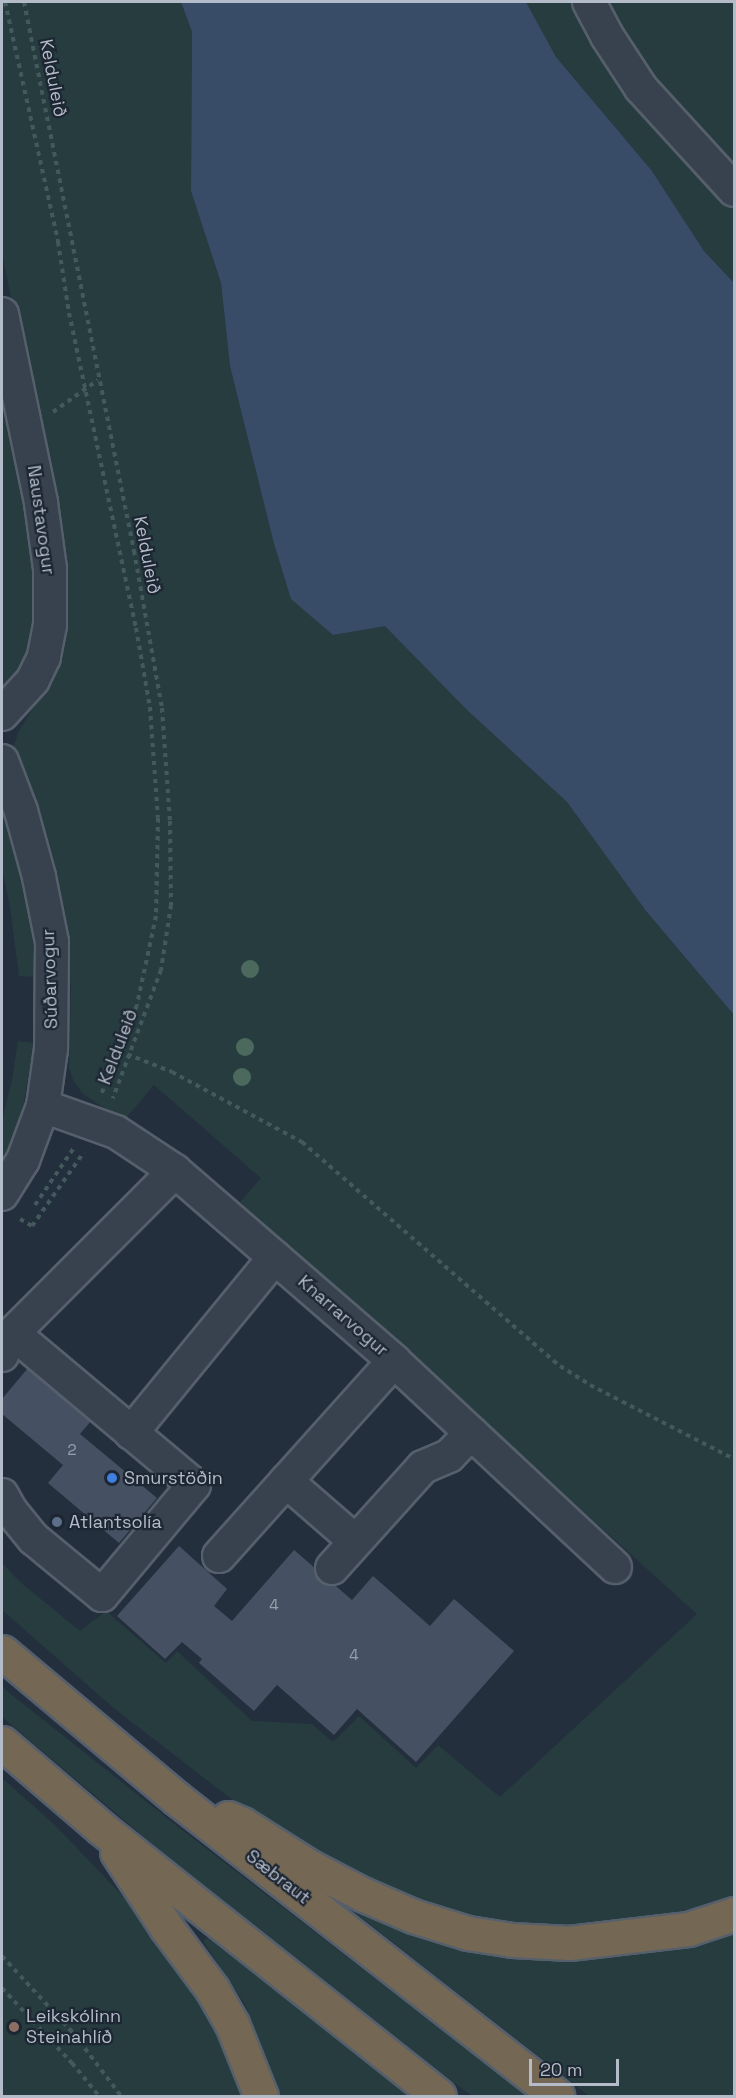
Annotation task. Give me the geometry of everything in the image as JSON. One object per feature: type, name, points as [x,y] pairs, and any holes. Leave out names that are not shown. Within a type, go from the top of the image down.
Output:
[{"type":"highway","name":"Sæbraut","points":[[2,1652],[176,1798],[558,2097]]},
{"type":"highway","points":[[2,1743],[101,1828],[439,2097]]},
{"type":"highway","points":[[176,1798],[242,1824],[310,1867],[362,1894],[413,1916],[468,1933],[512,1940],[580,1943],[688,1929],[735,1914]]},
{"type":"highway","points":[[101,1828],[166,1927],[212,1989],[232,2025],[261,2097]]},
{"type":"street","points":[[590,2],[607,36],[641,88],[732,181]]},
{"type":"street","name":"Naustavogur","points":[[2,314],[41,503],[50,569],[50,625],[44,657],[33,680],[2,714]]},
{"type":"street","name":"Súðarvogur","points":[[2,761],[24,822],[52,942],[51,1048],[42,1106],[7,1204]]},
{"type":"street","name":"Knarrarvogur","points":[[42,1106],[116,1132],[175,1171],[394,1360],[615,1567]]},
{"type":"street","points":[[2,1495],[11,1511],[34,1539],[102,1595],[194,1485],[131,1433],[7,1344],[175,1171]]},
{"type":"street","points":[[131,1433],[275,1257]]},
{"type":"street","points":[[219,1556],[394,1360]]},
{"type":"street","points":[[332,1568],[423,1467],[449,1456],[471,1433]]},
{"type":"street","points":[[286,1481],[355,1541]]},
{"type":"path","name":"Kelduleið","points":[[5,2],[58,242],[69,313],[136,628],[150,707],[158,818],[156,916],[145,977],[119,1051],[96,1105]]},
{"type":"path","name":"Kelduleið","points":[[24,2],[134,551],[162,708],[170,821],[171,905],[161,970],[131,1056],[112,1101]]},
{"type":"path","points":[[119,1051],[172,1072],[236,1104],[302,1142],[560,1366],[590,1385],[735,1459]]},
{"type":"path","points":[[29,1214],[74,1148]]},
{"type":"path","points":[[7,1204],[32,1226],[85,1150]]},
{"type":"path","points":[[2,1956],[74,2034],[121,2097]]},
{"type":"path","points":[[2,1988],[72,2063],[99,2097]]},
{"type":"green space","points":[[2,2],[181,2],[192,32],[191,191],[221,283],[230,366],[273,540],[333,635],[385,625],[467,710],[567,802],[646,911],[734,1015],[734,1896],[704,1906],[610,1927],[532,1930],[456,1918],[355,1879],[234,1801],[116,1710],[2,1610],[2,1563],[20,1582],[80,1631],[106,1611],[166,1663],[177,1651],[252,1721],[312,1724],[333,1742],[359,1716],[416,1768],[438,1745],[500,1797],[697,1614],[240,1202],[261,1178],[154,1085],[126,1118],[113,1114],[83,1094],[73,1080],[69,1067],[71,990],[63,903],[46,838],[15,763],[13,748],[18,733],[44,689],[65,563],[2,253]]},
{"type":"green space","points":[[526,2],[734,2],[734,283],[704,251],[652,171],[556,57]]},
{"type":"green space","points":[[2,368],[28,483],[44,627],[14,685],[2,690]]},
{"type":"green space","points":[[2,812],[21,871],[34,927],[38,977],[19,976],[10,906],[2,869]]},
{"type":"green space","points":[[18,1041],[34,1043],[19,1131],[2,1165],[2,1121]]},
{"type":"green space","points":[[2,1687],[177,1826],[528,2096],[472,2096],[425,2061],[157,1848],[2,1717]]},
{"type":"green space","points":[[2,1778],[55,1825],[139,1913],[199,1990],[241,2082],[244,2096],[2,2096]]},
{"type":"green space","points":[[326,1890],[389,1921],[523,1959],[631,1955],[734,1933],[734,2096],[589,2096]]},
{"type":"green space","points":[[214,1933],[422,2096],[279,2096],[276,2081],[244,2003],[203,1941]]},
{"type":"water","points":[[181,2],[526,2],[556,57],[652,171],[704,251],[734,283],[734,1015],[646,911],[567,802],[467,710],[385,626],[333,635],[291,599],[273,540],[230,366],[221,283],[191,191],[192,32]]},
{"type":"building","points":[[28,1368],[91,1421],[80,1434],[157,1498],[119,1543],[48,1483],[63,1465],[2,1414],[2,1399]]},
{"type":"building","points":[[179,1546],[227,1589],[214,1606],[232,1621],[294,1550],[352,1600],[373,1576],[430,1626],[454,1599],[514,1651],[416,1762],[357,1709],[334,1735],[277,1685],[254,1711],[199,1663],[202,1659],[182,1642],[165,1659],[117,1616]]},
{"type":"place","name":"Smurstöðin","points":[[112,1478]]},
{"type":"place","name":"Atlantsolía","points":[[57,1522]]},
{"type":"place","name":"Leikskólinn Steinahlíð","points":[[14,2027]]}]
